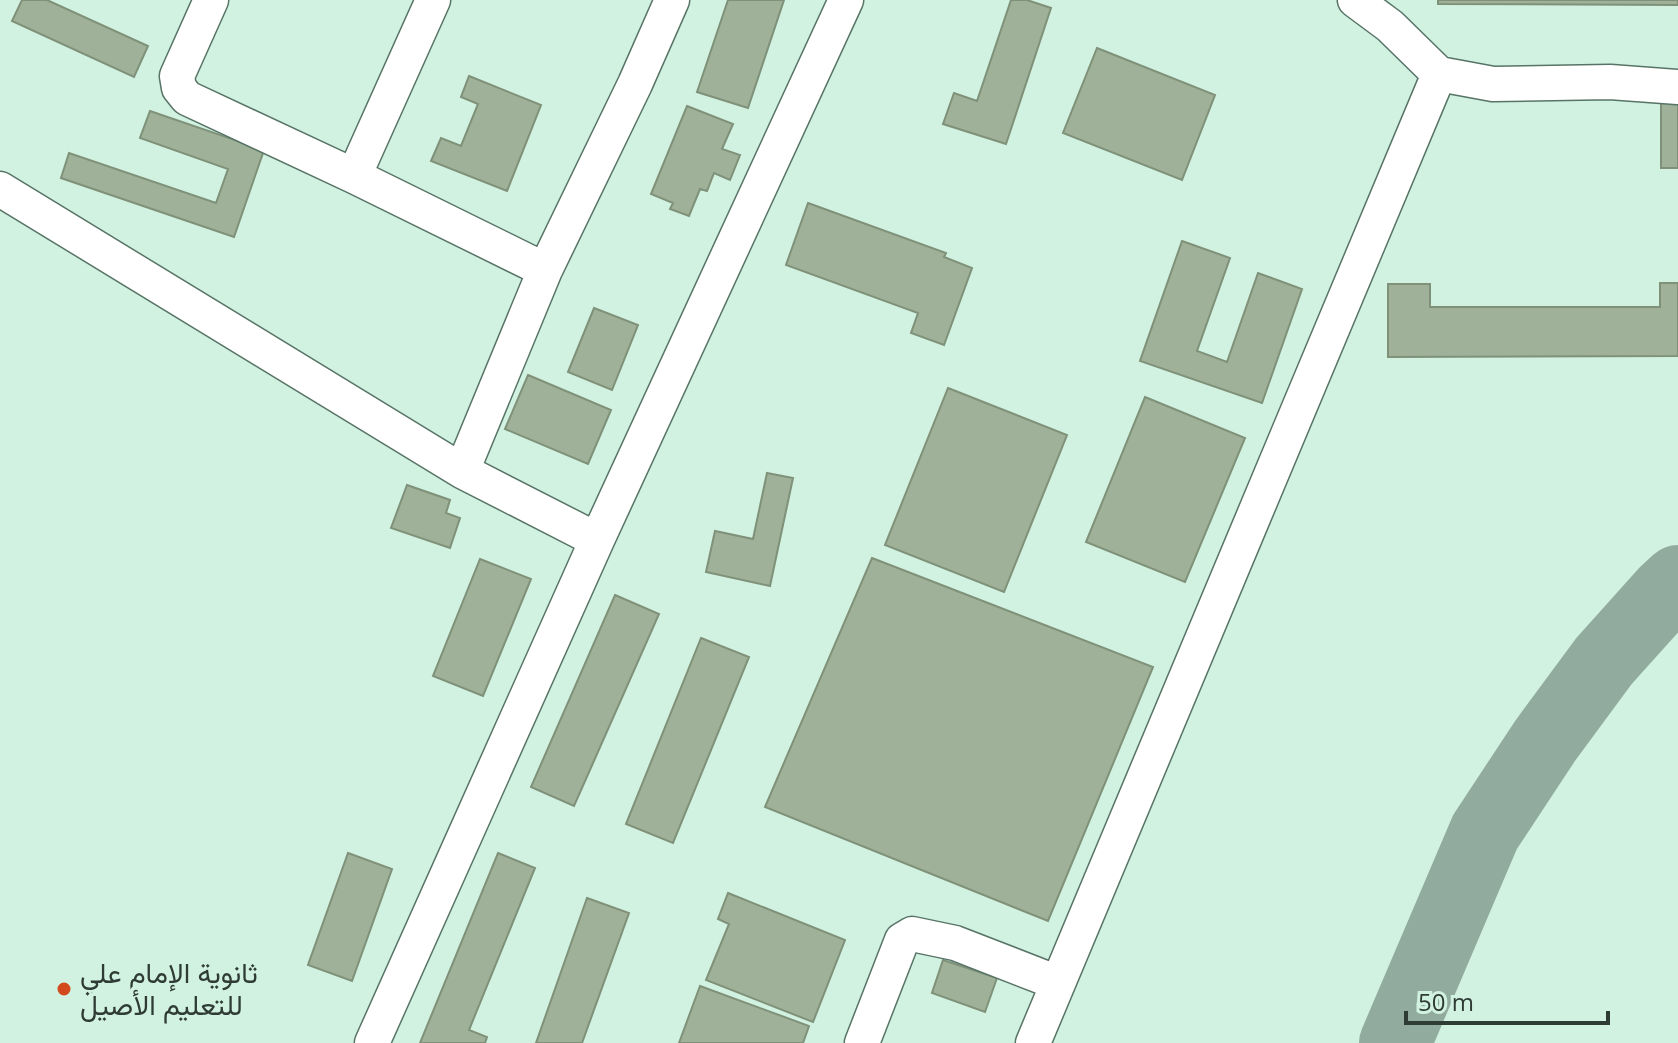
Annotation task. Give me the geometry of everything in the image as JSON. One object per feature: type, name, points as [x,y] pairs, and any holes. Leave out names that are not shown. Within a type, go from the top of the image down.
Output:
[{"type":"street","points":[[211,0],[177,76],[179,88],[187,98],[545,270]]},
{"type":"street","points":[[354,176],[433,0]]},
{"type":"street","points":[[462,471],[545,270],[672,0]]},
{"type":"street","points":[[372,1043],[597,540],[846,0]]},
{"type":"street","points":[[1355,0],[1390,26],[1439,74],[1493,84],[1610,82],[1678,87]]},
{"type":"street","points":[[1033,1043],[1439,74]]},
{"type":"street","points":[[0,189],[462,471],[597,540]]},
{"type":"street","points":[[862,1043],[902,940],[912,934],[955,943],[1058,983]]},
{"type":"building","points":[[22,0],[47,0],[148,46],[134,77],[12,21]]},
{"type":"building","points":[[728,0],[784,0],[748,108],[697,92]]},
{"type":"building","points":[[1011,0],[1027,0],[1051,8],[1006,144],[943,124],[954,93],[977,101]]},
{"type":"building","points":[[1438,0],[1678,0],[1678,5],[1438,4]]},
{"type":"building","points":[[1097,48],[1215,95],[1182,180],[1063,133]]},
{"type":"building","points":[[469,76],[541,105],[507,191],[431,161],[441,138],[461,146],[478,104],[461,97]]},
{"type":"building","points":[[1661,94],[1678,94],[1678,168],[1661,168]]},
{"type":"building","points":[[687,106],[733,124],[722,149],[740,155],[730,180],[714,173],[707,191],[700,189],[689,216],[670,209],[673,203],[651,194]]},
{"type":"building","points":[[150,111],[264,150],[234,237],[61,178],[69,153],[216,203],[228,169],[140,138]]},
{"type":"building","points":[[808,203],[946,253],[944,257],[972,268],[944,345],[911,333],[918,313],[786,265]]},
{"type":"building","points":[[1182,241],[1230,258],[1197,351],[1227,362],[1258,273],[1302,289],[1262,403],[1140,361]]},
{"type":"building","points":[[1660,283],[1678,283],[1678,356],[1388,357],[1388,284],[1430,284],[1430,307],[1660,307]]},
{"type":"building","points":[[594,308],[638,325],[612,390],[568,372]]},
{"type":"building","points":[[528,375],[611,410],[588,464],[505,429]]},
{"type":"building","points":[[948,388],[1067,435],[1004,592],[885,545]]},
{"type":"building","points":[[1145,397],[1245,438],[1185,582],[1086,542]]},
{"type":"building","points":[[767,473],[793,478],[770,586],[706,572],[715,531],[753,539]]},
{"type":"building","points":[[407,485],[450,500],[446,513],[460,518],[450,548],[391,528]]},
{"type":"building","points":[[872,558],[1153,667],[1048,921],[765,807]]},
{"type":"building","points":[[480,559],[531,579],[483,696],[433,676]]},
{"type":"building","points":[[615,595],[659,614],[574,806],[531,787]]},
{"type":"building","points":[[701,638],[749,657],[673,843],[626,824]]},
{"type":"building","points":[[348,853],[392,869],[352,981],[308,965]]},
{"type":"building","points":[[498,853],[535,868],[469,1030],[487,1037],[485,1043],[420,1043]]},
{"type":"building","points":[[728,893],[845,940],[813,1022],[706,980],[729,924],[718,919]]},
{"type":"building","points":[[587,898],[629,913],[582,1043],[536,1043]]},
{"type":"building","points":[[943,960],[997,978],[985,1012],[932,993]]},
{"type":"building","points":[[700,986],[809,1026],[803,1043],[679,1043]]},
{"type":"taxiway","points":[[1395,1043],[1485,832],[1545,741],[1604,661],[1678,581]]},
{"type":"place","name":"ثانوية الإمام علي للتعليم الأصيل","points":[[64,989]]}]
